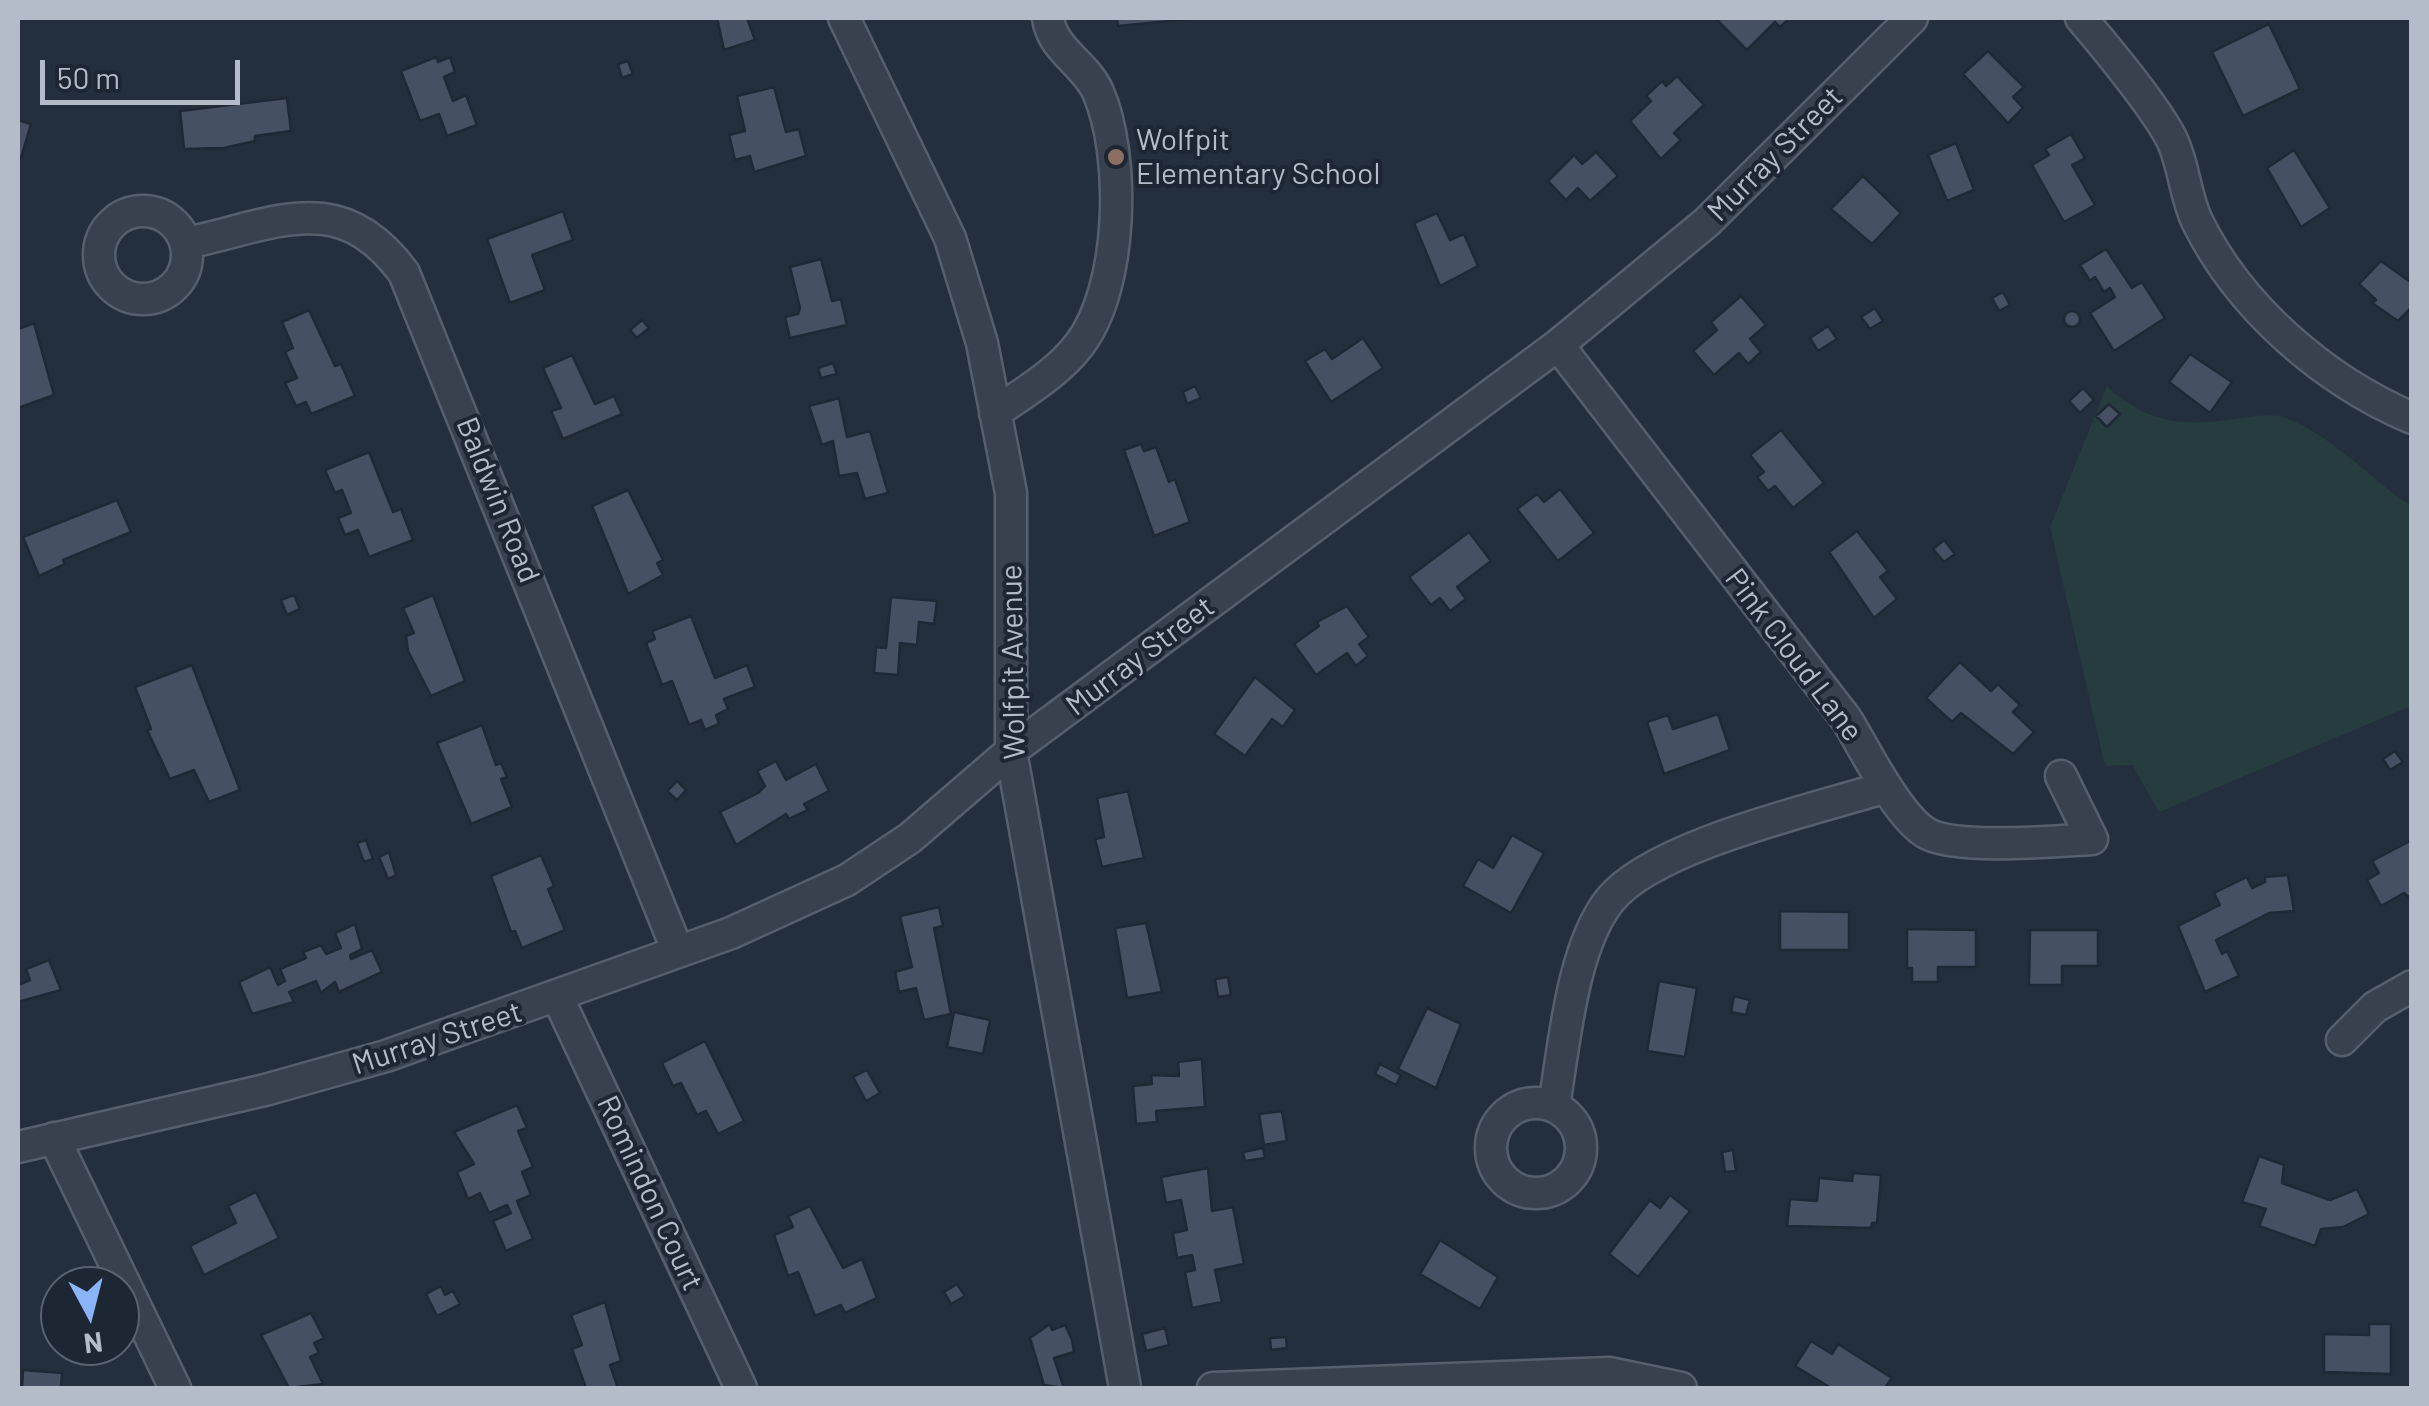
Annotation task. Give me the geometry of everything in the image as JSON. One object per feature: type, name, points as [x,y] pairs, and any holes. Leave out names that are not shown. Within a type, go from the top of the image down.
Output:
[{"type":"street","name":"Wolfpit Avenue","points":[[844,18],[950,238],[982,343],[1011,493],[1011,752],[1125,1388]]},
{"type":"street","points":[[995,414],[1080,345],[1098,311],[1112,263],[1112,161],[1106,110],[1096,86],[1050,34],[1048,18]]},
{"type":"street","name":"Murray Street","points":[[18,1147],[341,1070],[558,998],[775,915],[847,880],[932,822],[1011,752],[1558,345],[1707,222],[1912,18]]},
{"type":"street","points":[[2080,18],[2172,140],[2194,216],[2224,273],[2279,329],[2365,398],[2412,418]]},
{"type":"street","name":"Baldwin Road","points":[[186,243],[298,219],[330,218],[354,225],[385,247],[404,273],[678,952]]},
{"type":"street","name":"Pink Cloud Lane","points":[[1558,345],[1847,720],[1886,787],[1928,834],[1997,844],[2092,839],[2061,776]]},
{"type":"street","points":[[1554,1106],[1576,972],[1610,899],[1678,852],[1886,787]]},
{"type":"street","points":[[2342,1040],[2375,1008],[2412,986]]},
{"type":"street","name":"Romindon Court","points":[[558,998],[741,1388]]},
{"type":"street","points":[[54,1138],[175,1388]]},
{"type":"street","points":[[1213,1388],[1608,1373],[1681,1388]]},
{"type":"green space","points":[[2107,386],[2138,409],[2169,420],[2203,422],[2264,415],[2286,418],[2335,447],[2411,506],[2411,706],[2159,812],[2132,765],[2105,766],[2050,527]]},
{"type":"building","points":[[717,18],[747,18],[755,40],[724,50]]},
{"type":"building","points":[[1117,18],[1200,18],[1118,26]]},
{"type":"building","points":[[1790,18],[1780,27],[1775,22],[1747,50],[1716,19]]},
{"type":"building","points":[[2269,24],[2300,89],[2243,116],[2212,52]]},
{"type":"building","points":[[1988,51],[2024,87],[2013,97],[2023,108],[2008,123],[1963,74]]},
{"type":"building","points":[[436,57],[438,62],[450,57],[455,72],[444,77],[453,101],[466,95],[477,125],[447,136],[439,114],[420,121],[401,71]]},
{"type":"building","points":[[628,61],[633,74],[622,78],[618,64]]},
{"type":"building","points":[[1677,76],[1704,105],[1674,133],[1681,140],[1661,159],[1630,121],[1651,101],[1646,96],[1662,81],[1666,86]]},
{"type":"building","points":[[774,87],[786,132],[799,129],[806,156],[754,172],[750,156],[735,160],[729,135],[745,131],[737,96]]},
{"type":"building","points":[[287,98],[291,131],[255,136],[255,141],[224,148],[184,149],[180,111]]},
{"type":"building","points":[[18,120],[31,124],[21,158],[18,157]]},
{"type":"building","points":[[2071,134],[2085,158],[2072,165],[2095,205],[2064,222],[2032,165],[2049,155],[2045,149]]},
{"type":"building","points":[[1956,143],[1974,190],[1947,201],[1928,155]]},
{"type":"building","points":[[2294,150],[2330,208],[2301,227],[2267,168]]},
{"type":"building","points":[[1596,152],[1618,176],[1590,201],[1578,188],[1566,200],[1548,181],[1574,155],[1582,164]]},
{"type":"building","points":[[1863,176],[1901,213],[1872,244],[1831,209]]},
{"type":"building","points":[[563,211],[573,240],[532,255],[545,290],[510,303],[487,239]]},
{"type":"building","points":[[1437,213],[1450,240],[1464,234],[1478,266],[1440,286],[1414,223]]},
{"type":"building","points":[[2106,249],[2132,288],[2142,282],[2165,318],[2114,351],[2090,313],[2115,297],[2110,288],[2104,292],[2095,277],[2090,281],[2080,265]]},
{"type":"building","points":[[821,259],[832,301],[841,299],[847,325],[790,338],[785,317],[798,314],[800,308],[790,267]]},
{"type":"building","points":[[2381,261],[2412,283],[2412,307],[2398,321],[2372,303],[2376,300],[2359,284]]},
{"type":"building","points":[[2003,292],[2010,305],[1999,311],[1992,298]]},
{"type":"building","points":[[1741,296],[1766,325],[1750,339],[1761,352],[1748,364],[1739,353],[1714,375],[1693,351],[1717,330],[1711,322]]},
{"type":"building","points":[[1875,308],[1883,321],[1870,329],[1861,317]]},
{"type":"building","points":[[309,310],[335,366],[341,364],[355,396],[311,414],[306,402],[296,406],[285,383],[297,378],[285,352],[293,348],[282,322]]},
{"type":"building","points":[[2072,311],[2080,319],[2072,327],[2064,319]]},
{"type":"building","points":[[642,320],[649,328],[637,338],[630,330]]},
{"type":"building","points":[[34,323],[54,395],[18,408],[18,329]]},
{"type":"building","points":[[1828,326],[1837,339],[1818,351],[1810,338]]},
{"type":"building","points":[[1363,338],[1383,368],[1331,402],[1305,361],[1325,349],[1332,359]]},
{"type":"building","points":[[2190,354],[2232,382],[2210,413],[2169,382]]},
{"type":"building","points":[[572,355],[595,404],[614,396],[622,414],[563,439],[551,411],[561,408],[543,368]]},
{"type":"building","points":[[833,363],[837,374],[821,378],[818,368]]},
{"type":"building","points":[[1195,386],[1201,398],[1187,404],[1183,392]]},
{"type":"building","points":[[2083,388],[2094,400],[2080,413],[2069,401]]},
{"type":"building","points":[[839,398],[847,437],[870,431],[888,493],[865,499],[857,473],[839,476],[833,441],[822,445],[809,406]]},
{"type":"building","points":[[2109,404],[2120,414],[2107,427],[2096,416]]},
{"type":"building","points":[[1781,430],[1824,483],[1793,508],[1775,486],[1768,491],[1757,477],[1764,472],[1750,455]]},
{"type":"building","points":[[1141,444],[1144,451],[1156,447],[1169,482],[1175,479],[1190,522],[1154,536],[1124,450]]},
{"type":"building","points":[[369,452],[393,512],[401,509],[413,540],[369,557],[358,530],[345,535],[338,518],[351,513],[342,490],[335,493],[325,470]]},
{"type":"building","points":[[1560,489],[1594,533],[1558,561],[1517,509],[1537,494],[1544,502]]},
{"type":"building","points":[[628,490],[663,560],[657,563],[663,575],[628,594],[592,506]]},
{"type":"building","points":[[117,500],[131,532],[63,560],[65,564],[39,576],[23,537]]},
{"type":"building","points":[[1857,531],[1888,571],[1880,577],[1897,599],[1874,618],[1829,552]]},
{"type":"building","points":[[1469,532],[1491,561],[1457,587],[1466,599],[1450,611],[1440,598],[1431,605],[1409,577]]},
{"type":"building","points":[[1944,540],[1955,554],[1944,562],[1933,549]]},
{"type":"building","points":[[294,595],[300,609],[287,615],[281,600]]},
{"type":"building","points":[[433,595],[465,681],[431,696],[408,651],[406,636],[414,633],[403,608]]},
{"type":"building","points":[[891,597],[937,601],[934,624],[919,622],[917,645],[900,643],[898,675],[874,673],[876,647],[886,648]]},
{"type":"building","points":[[1347,606],[1369,637],[1359,644],[1368,656],[1356,666],[1347,653],[1316,675],[1294,644],[1319,626],[1317,622]]},
{"type":"building","points":[[691,616],[715,678],[747,665],[755,687],[724,699],[728,709],[716,715],[719,724],[705,730],[701,720],[689,725],[672,681],[662,685],[646,643],[655,639],[652,631]]},
{"type":"building","points":[[1960,662],[1991,691],[1998,684],[2020,705],[2013,712],[2034,732],[2013,754],[1961,713],[1952,722],[1926,698]]},
{"type":"building","points":[[192,665],[240,790],[209,802],[194,770],[170,779],[147,730],[151,729],[135,687]]},
{"type":"building","points":[[1255,677],[1295,710],[1283,727],[1272,719],[1245,756],[1214,734]]},
{"type":"building","points":[[1718,714],[1730,750],[1664,774],[1647,722],[1668,715],[1673,729]]},
{"type":"building","points":[[482,725],[496,765],[501,763],[507,777],[501,779],[512,807],[471,824],[437,743]]},
{"type":"building","points":[[2395,751],[2403,762],[2390,770],[2383,759]]},
{"type":"building","points":[[776,761],[786,780],[816,764],[829,791],[804,804],[808,810],[789,819],[786,814],[736,845],[720,812],[758,793],[765,786],[757,771]]},
{"type":"building","points":[[677,781],[686,790],[677,800],[667,791]]},
{"type":"building","points":[[1128,791],[1144,858],[1102,867],[1095,839],[1104,837],[1097,798]]},
{"type":"building","points":[[1512,835],[1544,853],[1511,913],[1463,886],[1478,859],[1493,868]]},
{"type":"building","points":[[366,840],[373,859],[364,862],[357,843]]},
{"type":"building","points":[[2412,840],[2412,900],[2404,893],[2381,906],[2367,880],[2379,873],[2372,861]]},
{"type":"building","points":[[389,852],[396,875],[388,879],[379,857]]},
{"type":"building","points":[[541,855],[554,886],[548,889],[565,930],[522,948],[515,931],[511,932],[491,876]]},
{"type":"building","points":[[2288,875],[2294,911],[2269,913],[2216,940],[2222,954],[2227,951],[2239,976],[2205,992],[2178,926],[2220,905],[2214,893],[2247,877],[2252,888],[2265,882],[2265,877]]},
{"type":"building","points":[[939,907],[943,926],[934,928],[951,1014],[924,1020],[916,988],[899,992],[895,972],[912,967],[900,916]]},
{"type":"building","points":[[1780,911],[1849,912],[1849,950],[1780,950]]},
{"type":"building","points":[[1146,923],[1162,992],[1127,998],[1115,928]]},
{"type":"building","points":[[355,924],[362,949],[350,955],[351,959],[372,950],[382,972],[339,992],[335,982],[321,993],[316,981],[289,992],[294,1002],[252,1014],[239,982],[270,967],[278,985],[285,981],[280,969],[306,958],[303,952],[321,945],[326,954],[341,948],[335,933]]},
{"type":"building","points":[[1907,929],[1976,930],[1976,967],[1938,967],[1938,982],[1912,982],[1912,968],[1907,968]]},
{"type":"building","points":[[2030,930],[2098,930],[2098,966],[2062,966],[2062,985],[2029,985]]},
{"type":"building","points":[[49,960],[61,990],[18,1002],[18,985],[30,980],[26,969]]},
{"type":"building","points":[[1228,977],[1231,995],[1218,997],[1215,979]]},
{"type":"building","points":[[1659,981],[1697,988],[1685,1057],[1647,1051]]},
{"type":"building","points":[[1734,996],[1750,1000],[1746,1015],[1731,1012]]},
{"type":"building","points":[[1427,1008],[1461,1024],[1436,1088],[1398,1069]]},
{"type":"building","points":[[954,1012],[990,1020],[983,1054],[947,1047]]},
{"type":"building","points":[[705,1041],[744,1121],[718,1134],[706,1111],[697,1115],[681,1083],[673,1086],[662,1063]]},
{"type":"building","points":[[1202,1059],[1205,1107],[1156,1111],[1157,1122],[1136,1124],[1133,1086],[1152,1084],[1151,1075],[1179,1076],[1178,1062]]},
{"type":"building","points":[[1380,1064],[1401,1075],[1396,1085],[1375,1074]]},
{"type":"building","points":[[867,1070],[880,1093],[866,1101],[853,1077]]},
{"type":"building","points":[[517,1105],[527,1128],[518,1131],[533,1167],[522,1172],[531,1195],[517,1201],[533,1239],[506,1251],[493,1221],[511,1213],[507,1205],[489,1213],[480,1193],[468,1199],[457,1172],[474,1164],[454,1132]]},
{"type":"building","points":[[1282,1111],[1287,1141],[1264,1145],[1259,1114]]},
{"type":"building","points":[[1263,1148],[1265,1158],[1245,1161],[1243,1152]]},
{"type":"building","points":[[1733,1150],[1736,1171],[1725,1172],[1722,1152]]},
{"type":"building","points":[[2259,1156],[2284,1165],[2282,1183],[2330,1200],[2357,1189],[2369,1214],[2343,1227],[2321,1229],[2315,1246],[2259,1226],[2266,1209],[2242,1202]]},
{"type":"building","points":[[1208,1168],[1212,1211],[1233,1207],[1244,1264],[1215,1270],[1222,1302],[1192,1308],[1185,1272],[1195,1270],[1192,1255],[1177,1258],[1173,1233],[1187,1230],[1181,1200],[1166,1203],[1161,1177]]},
{"type":"building","points":[[1853,1173],[1881,1175],[1877,1223],[1872,1223],[1871,1228],[1787,1226],[1790,1199],[1817,1201],[1819,1178],[1852,1181]]},
{"type":"building","points":[[256,1192],[279,1238],[204,1275],[190,1246],[236,1223],[228,1206]]},
{"type":"building","points":[[1670,1195],[1690,1211],[1638,1277],[1609,1254],[1650,1200],[1660,1208]]},
{"type":"building","points":[[810,1206],[843,1268],[862,1259],[877,1298],[845,1313],[841,1305],[815,1316],[798,1272],[788,1276],[774,1235],[793,1227],[788,1216]]},
{"type":"building","points":[[1440,1240],[1498,1277],[1480,1309],[1420,1274]]},
{"type":"building","points":[[957,1284],[965,1296],[951,1304],[944,1292]]},
{"type":"building","points":[[441,1286],[445,1295],[453,1291],[460,1304],[437,1316],[426,1294]]},
{"type":"building","points":[[605,1302],[621,1361],[610,1365],[618,1388],[586,1388],[572,1349],[582,1345],[571,1315]]},
{"type":"building","points":[[311,1313],[324,1338],[314,1343],[319,1353],[310,1357],[323,1384],[289,1388],[261,1335]]},
{"type":"building","points":[[1050,1324],[1052,1330],[1065,1325],[1072,1340],[1074,1352],[1054,1358],[1064,1388],[1044,1385],[1030,1338]]},
{"type":"building","points":[[2369,1324],[2391,1324],[2391,1374],[2324,1372],[2324,1334],[2369,1335]]},
{"type":"building","points":[[1165,1328],[1169,1345],[1146,1351],[1142,1334]]},
{"type":"building","points":[[1286,1337],[1287,1348],[1271,1350],[1270,1338]]},
{"type":"building","points":[[1811,1341],[1832,1354],[1838,1344],[1892,1378],[1885,1388],[1831,1388],[1795,1366]]},
{"type":"building","points":[[23,1370],[62,1373],[61,1388],[22,1388]]},
{"type":"place","name":"Wolfpit Elementary School","points":[[1116,157]]}]
